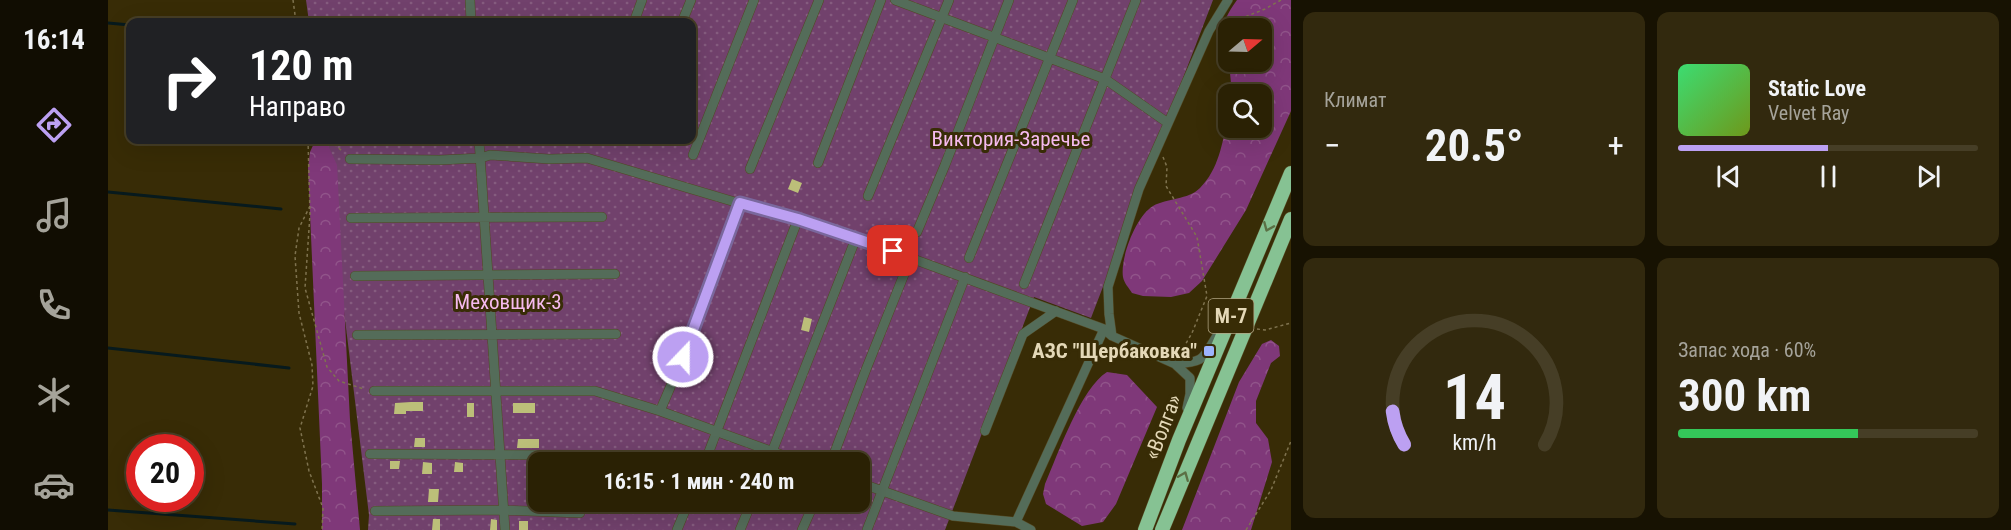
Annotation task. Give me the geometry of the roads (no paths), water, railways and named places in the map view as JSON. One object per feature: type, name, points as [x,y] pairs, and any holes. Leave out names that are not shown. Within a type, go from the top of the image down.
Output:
[{"type":"highway","name":"«Волга»","points":[[1145,530],[1179,440],[1291,173]]},
{"type":"highway","name":"«Волга»","points":[[1162,530],[1291,219]]},
{"type":"street","points":[[470,0],[471,18]]},
{"type":"street","points":[[635,18],[642,0]]},
{"type":"street","points":[[684,18],[691,0]]},
{"type":"street","points":[[693,155],[754,0]]},
{"type":"street","points":[[750,169],[819,0]]},
{"type":"street","points":[[818,163],[881,0]]},
{"type":"street","points":[[896,0],[1105,79],[1168,123]]},
{"type":"street","points":[[868,196],[949,0]]},
{"type":"street","points":[[916,232],[945,165],[1009,0]]},
{"type":"street","points":[[969,258],[1073,0]]},
{"type":"street","points":[[1024,284],[1136,0]]},
{"type":"street","points":[[1112,336],[1108,287],[1139,189],[1209,31],[1228,0]]},
{"type":"street","points":[[479,144],[505,530]]},
{"type":"street","points":[[350,159],[440,160],[481,158],[490,155],[549,159],[587,158],[856,238],[1104,329],[1112,336],[1175,364],[1190,378],[1190,394],[1179,440]]},
{"type":"street","points":[[660,411],[691,339],[740,203]]},
{"type":"street","points":[[351,218],[602,217]]},
{"type":"street","points":[[709,452],[798,219]]},
{"type":"street","points":[[772,452],[856,238]]},
{"type":"street","points":[[835,452],[912,257]]},
{"type":"street","points":[[355,276],[615,274]]},
{"type":"street","points":[[867,530],[965,277]]},
{"type":"street","points":[[985,431],[1023,334],[1056,311]]},
{"type":"street","points":[[1175,364],[1195,362],[1204,358],[1232,313]]},
{"type":"street","points":[[1016,522],[1104,329]]},
{"type":"street","points":[[357,335],[616,334]]},
{"type":"street","points":[[374,391],[595,391],[660,411],[759,452]]},
{"type":"street","points":[[369,454],[528,454]]},
{"type":"street","points":[[870,487],[953,516],[1016,522],[1031,530]]},
{"type":"street","points":[[375,511],[504,510],[580,513]]},
{"type":"street","points":[[677,530],[684,512]]},
{"type":"street","points":[[741,530],[748,512]]},
{"type":"street","points":[[802,530],[810,512]]},
{"type":"waterway","points":[[108,23],[126,25]]},
{"type":"waterway","points":[[108,192],[281,209]]},
{"type":"waterway","points":[[108,348],[289,368]]},
{"type":"waterway","points":[[108,510],[295,524]]},
{"type":"place","name":"АЗС \"Щербаковка\"","points":[[1209,351]]},
{"type":"park label","name":"Виктория-Заречье","points":[[1011,139]]},
{"type":"park label","name":"Меховщик-3","points":[[508,302]]}]
